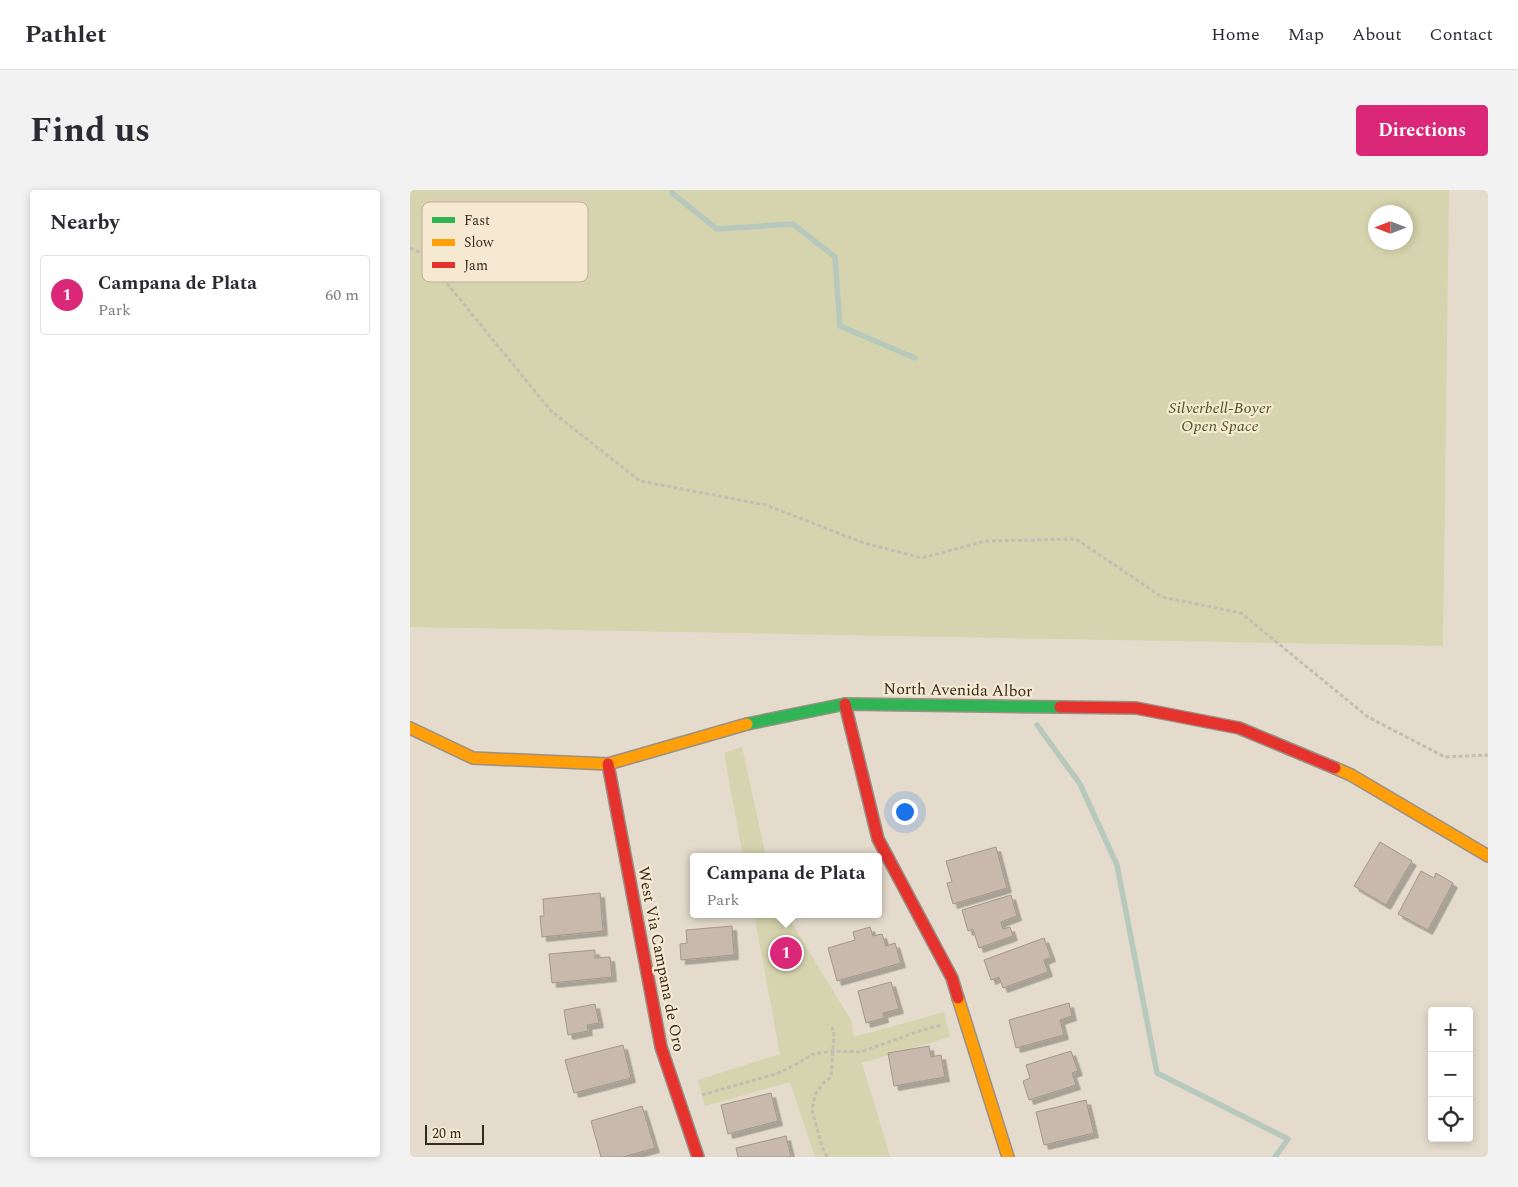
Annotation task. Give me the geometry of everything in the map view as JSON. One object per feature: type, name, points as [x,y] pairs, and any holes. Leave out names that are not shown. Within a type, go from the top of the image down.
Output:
[{"type":"street","name":"North Avenida Albor","points":[[410,728],[473,758],[608,764],[735,726],[845,704],[1136,708],[1239,728],[1351,776],[1488,856]]},
{"type":"street","points":[[845,704],[878,839],[952,978],[1008,1157]]},
{"type":"street","name":"West Via Campana de Oro","points":[[608,764],[661,1047],[698,1157]]},
{"type":"path","points":[[410,248],[422,254]]},
{"type":"path","points":[[446,282],[551,411],[640,481],[766,505],[864,543],[922,558],[985,541],[1076,538],[1162,597],[1241,613],[1368,717],[1445,757],[1488,755]]},
{"type":"path","points":[[680,1102],[776,1074],[813,1054],[833,1050],[861,1052],[919,1031],[965,1019]]},
{"type":"path","points":[[827,1157],[822,1148],[812,1110],[815,1095],[823,1083],[831,1077],[834,1034],[832,1027]]},
{"type":"green space","name":"Silverbell-Boyer Open Space","points":[[410,190],[1449,190],[1443,646],[410,627]]},
{"type":"green space","points":[[742,747],[765,853],[742,853],[724,753]]},
{"type":"green space","points":[[755,918],[788,918],[851,1020],[854,1037],[944,1012],[950,1037],[862,1063],[890,1157],[815,1157],[790,1082],[705,1106],[698,1080],[780,1054]]},
{"type":"building","points":[[1380,842],[1412,861],[1386,905],[1354,886]]},
{"type":"building","points":[[996,847],[1007,888],[953,904],[947,883],[952,882],[946,861]]},
{"type":"building","points":[[1421,871],[1434,878],[1436,873],[1453,883],[1428,930],[1398,914]]},
{"type":"building","points":[[600,893],[603,931],[542,937],[540,916],[544,916],[543,899]]},
{"type":"building","points":[[1011,895],[1017,916],[1001,922],[1003,929],[1010,927],[1013,936],[979,948],[973,929],[968,931],[962,910]]},
{"type":"building","points":[[732,926],[734,955],[681,960],[680,944],[687,943],[686,930]]},
{"type":"building","points":[[870,927],[873,936],[882,934],[886,946],[895,943],[901,963],[837,981],[828,948],[855,940],[853,932]]},
{"type":"building","points":[[1044,938],[1051,957],[1044,960],[1048,972],[1003,988],[999,977],[991,980],[984,960]]},
{"type":"building","points":[[595,950],[595,958],[610,957],[612,977],[552,983],[549,954]]},
{"type":"building","points":[[891,982],[899,1009],[883,1013],[884,1018],[866,1023],[858,991]]},
{"type":"building","points":[[1069,1003],[1072,1016],[1060,1020],[1064,1035],[1016,1048],[1009,1020]]},
{"type":"building","points":[[595,1004],[599,1023],[587,1025],[588,1031],[568,1035],[564,1010]]},
{"type":"building","points":[[623,1045],[631,1078],[574,1093],[565,1060]]},
{"type":"building","points":[[929,1046],[931,1057],[941,1055],[945,1077],[894,1086],[888,1053]]},
{"type":"building","points":[[1071,1051],[1078,1071],[1072,1073],[1076,1085],[1029,1100],[1023,1081],[1030,1078],[1026,1065]]},
{"type":"building","points":[[771,1093],[778,1121],[728,1134],[721,1105]]},
{"type":"building","points":[[1086,1100],[1094,1133],[1044,1145],[1036,1112]]},
{"type":"building","points":[[642,1106],[655,1148],[623,1157],[601,1157],[591,1121]]},
{"type":"building","points":[[786,1136],[791,1157],[738,1157],[736,1148]]},
{"type":"waterway","points":[[672,190],[672,193],[717,229],[793,224],[835,257],[840,326],[915,358]]},
{"type":"waterway","points":[[1037,725],[1080,784],[1117,865],[1157,1073],[1288,1139],[1275,1157]]},
{"type":"traffic: fast","points":[[747,724],[845,704],[1060,707]]},
{"type":"traffic: slow","points":[[410,728],[473,758],[608,764],[747,724]]},
{"type":"traffic: slow","points":[[1335,768],[1351,775],[1488,856]]},
{"type":"traffic: slow","points":[[958,998],[1008,1157]]},
{"type":"traffic: jam","points":[[845,704],[878,839],[952,978],[958,998]]},
{"type":"traffic: jam","points":[[1060,707],[1136,708],[1239,728],[1335,768]]},
{"type":"traffic: jam","points":[[608,764],[661,1047],[698,1157]]},
{"type":"place","name":"Campana de Plata","points":[[786,953]]}]
